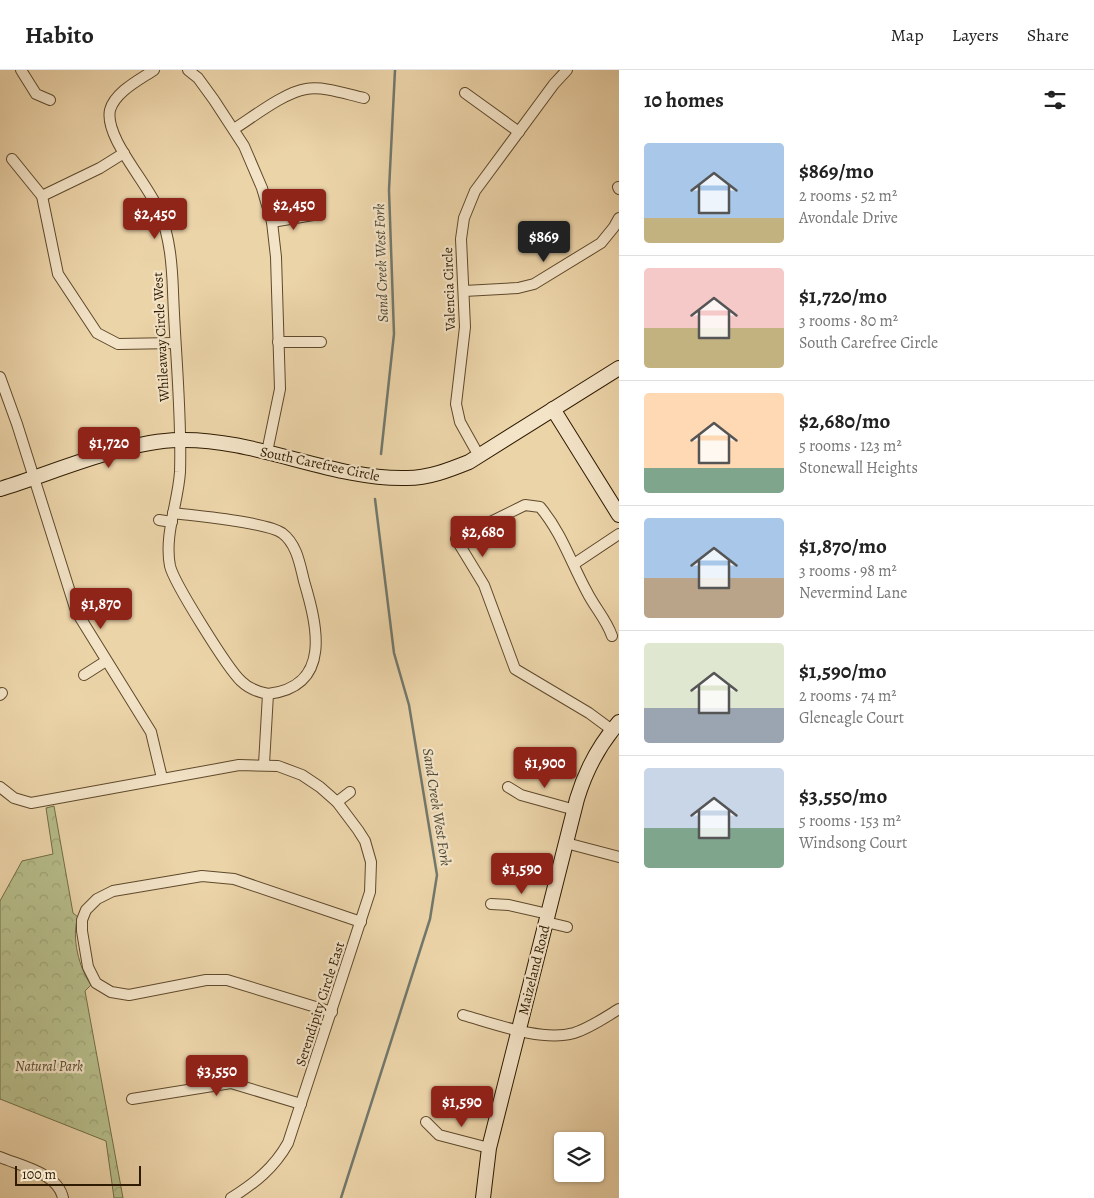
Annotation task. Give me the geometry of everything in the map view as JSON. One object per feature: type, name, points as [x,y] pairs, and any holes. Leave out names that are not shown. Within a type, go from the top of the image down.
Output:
[{"type":"main road","name":"South Carefree Circle","points":[[0,489],[133,447],[179,440],[210,442],[267,452],[358,473],[390,478],[408,478],[442,473],[479,456],[619,368]]},
{"type":"main road","points":[[553,408],[619,515]]},
{"type":"main road","name":"Maizeland Road","points":[[484,1198],[489,1148],[574,810],[590,764],[615,726]]},
{"type":"street","points":[[21,70],[36,94],[50,100]]},
{"type":"street","name":"Whileaway Circle West","points":[[154,70],[122,93],[110,110],[112,132],[156,202],[168,238],[172,270],[180,474],[169,555],[176,582],[240,680],[253,689],[268,694]]},
{"type":"street","points":[[188,70],[198,78],[234,129],[253,165],[272,222],[276,257],[280,399],[267,452]]},
{"type":"street","name":"Valencia Circle","points":[[479,456],[460,422],[456,404],[464,342],[461,238],[466,209],[475,191],[554,84],[567,70]]},
{"type":"street","points":[[234,129],[289,95],[305,89],[315,88],[364,98]]},
{"type":"street","points":[[465,93],[519,132]]},
{"type":"street","points":[[42,196],[100,168],[124,152]]},
{"type":"street","points":[[12,159],[42,196],[58,274],[106,345],[175,344]]},
{"type":"street","points":[[272,222],[313,216]]},
{"type":"street","points":[[464,291],[518,288],[534,284],[601,243],[619,218]]},
{"type":"street","points":[[278,342],[322,342]]},
{"type":"street","points":[[0,377],[76,611],[151,732],[162,778]]},
{"type":"street","points":[[612,636],[607,621],[586,592],[554,526],[540,507],[525,505],[456,540],[484,585],[515,670],[615,726]]},
{"type":"street","points":[[159,520],[173,517],[267,527],[283,534],[294,548],[315,617],[317,637],[315,656],[306,674],[295,686],[287,690],[268,694],[264,764]]},
{"type":"street","points":[[574,564],[619,534]]},
{"type":"street","points":[[84,675],[106,661]]},
{"type":"street","name":"Serendipity Circle East","points":[[2,793],[22,801],[39,802],[162,778],[239,765],[264,764],[278,766],[302,775],[320,787],[337,802],[358,830],[368,850],[372,882],[361,922],[288,1143],[278,1160],[263,1176],[231,1198]]},
{"type":"street","points":[[508,787],[521,795],[574,810]]},
{"type":"street","points":[[337,802],[350,792]]},
{"type":"street","points":[[566,843],[619,857]]},
{"type":"street","points":[[332,1012],[227,980],[206,980],[129,995],[110,992],[103,989],[91,975],[84,949],[82,920],[86,910],[96,899],[113,892],[202,876],[234,880],[361,922]]},
{"type":"street","points":[[491,904],[509,905],[567,927]]},
{"type":"street","points":[[463,1015],[519,1029],[560,1036],[588,1028],[619,1009]]},
{"type":"street","points":[[132,1099],[231,1083],[301,1104]]},
{"type":"street","points":[[426,1122],[439,1134],[489,1148]]},
{"type":"street","points":[[0,1157],[50,1179],[60,1189],[63,1198]]},
{"type":"green space","name":"Natural Park","points":[[54,806],[73,913],[78,917],[75,934],[77,952],[83,970],[91,985],[85,991],[123,1198],[114,1198],[106,1141],[0,1099],[0,901],[22,861],[53,854],[46,808]]},
{"type":"waterway","name":"Sand Creek West Fork","points":[[381,454],[394,334],[389,190],[395,70]]},
{"type":"waterway","name":"Sand Creek West Fork","points":[[341,1198],[430,919],[437,875],[409,705],[394,653],[375,499]]}]
